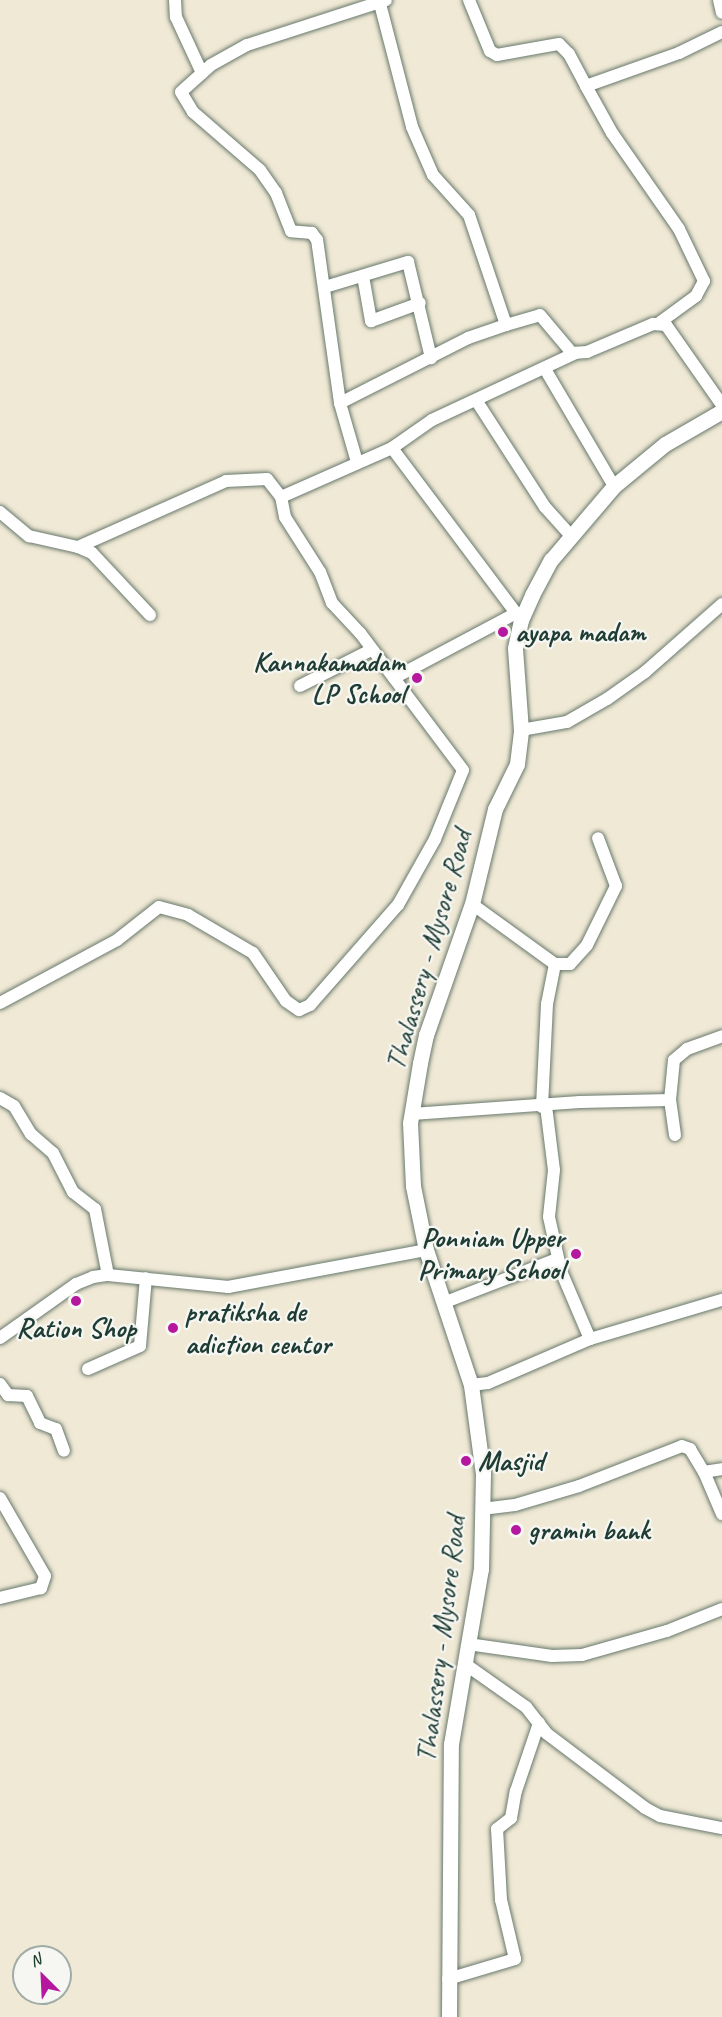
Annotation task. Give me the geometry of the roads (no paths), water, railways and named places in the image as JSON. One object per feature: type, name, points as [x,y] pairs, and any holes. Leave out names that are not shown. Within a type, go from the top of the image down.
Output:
[{"type":"main road","name":"Thalassery - Mysore Road","points":[[449,2017],[451,1743],[481,1569],[483,1474],[471,1385],[426,1250],[412,1186],[412,1114],[426,1035],[472,904],[495,809],[517,764],[520,730],[515,663],[518,616],[551,560],[614,486],[665,444],[722,411]]},
{"type":"street","points":[[175,0],[176,18],[202,73]]},
{"type":"street","points":[[281,497],[392,448],[432,420],[576,353],[659,323],[696,296],[704,281],[679,229],[612,134],[569,54],[559,45],[497,55],[490,51],[470,0]]},
{"type":"street","points":[[718,0],[722,13]]},
{"type":"street","points":[[357,462],[340,403],[317,240],[312,233],[291,231],[276,193],[260,170],[194,112],[181,96],[184,87],[247,45],[381,1],[412,127],[433,176],[469,215],[506,325]]},
{"type":"street","points":[[586,86],[679,53],[722,32]]},
{"type":"street","points":[[325,287],[408,262],[420,303],[431,358]]},
{"type":"street","points":[[363,276],[371,321],[420,303]]},
{"type":"street","points":[[340,403],[468,338],[540,315],[567,350],[576,353]]},
{"type":"street","points":[[659,323],[673,333],[722,405]]},
{"type":"street","points":[[545,369],[614,486]]},
{"type":"street","points":[[476,400],[545,507],[570,535]]},
{"type":"street","points":[[392,448],[518,616],[394,678]]},
{"type":"street","points":[[0,1003],[117,940],[159,907],[188,915],[253,953],[293,1009],[310,1005],[398,905],[435,839],[462,773],[462,766],[447,752],[394,678],[332,603],[320,572],[285,517],[281,497],[267,479],[226,481],[78,547]]},
{"type":"street","points":[[0,512],[29,536],[78,547],[92,553],[150,615]]},
{"type":"street","points":[[520,730],[567,722],[607,699],[645,672],[722,604]]},
{"type":"street","points":[[300,686],[371,650]]},
{"type":"street","points":[[472,904],[555,964],[570,964],[587,945],[616,886],[598,838]]},
{"type":"street","points":[[555,964],[547,1004],[544,1106],[554,1170],[549,1216],[557,1259],[590,1339]]},
{"type":"street","points":[[675,1135],[670,1100],[674,1060],[687,1049],[722,1036]]},
{"type":"street","points":[[0,1098],[14,1106],[31,1134],[54,1153],[73,1192],[95,1209],[108,1275]]},
{"type":"street","points":[[412,1114],[670,1100]]},
{"type":"street","points":[[0,1338],[76,1284],[108,1275],[228,1287],[426,1250]]},
{"type":"street","points":[[443,1303],[557,1259]]},
{"type":"street","points":[[88,1369],[140,1346],[146,1278]]},
{"type":"street","points":[[471,1385],[488,1383],[590,1339],[722,1300]]},
{"type":"street","points":[[0,1384],[8,1395],[27,1396],[40,1423],[60,1434],[64,1451]]},
{"type":"street","points":[[482,1509],[515,1505],[579,1486],[682,1446],[690,1449],[704,1472],[722,1514]]},
{"type":"street","points":[[704,1472],[722,1470]]},
{"type":"street","points":[[0,1498],[24,1534],[45,1576],[41,1588],[0,1598]]},
{"type":"street","points":[[468,1644],[552,1656],[582,1655],[667,1631],[722,1609]]},
{"type":"street","points":[[465,1664],[526,1707],[554,1740],[645,1808],[660,1816],[722,1828]]},
{"type":"street","points":[[448,1979],[515,1959],[501,1900],[497,1829],[511,1818],[516,1791],[540,1723]]},
{"type":"place","name":"ayapa madam","points":[[503,632]]},
{"type":"place","name":"Kannakamadam LP School","points":[[417,678]]},
{"type":"place","name":"Ponniam Upper Primary School","points":[[576,1254]]},
{"type":"place","name":"Ration Shop","points":[[76,1301]]},
{"type":"place","name":"pratiksha de adiction centor","points":[[173,1328]]},
{"type":"place","name":"Masjid","points":[[466,1461]]},
{"type":"place","name":"gramin bank","points":[[516,1530]]}]
